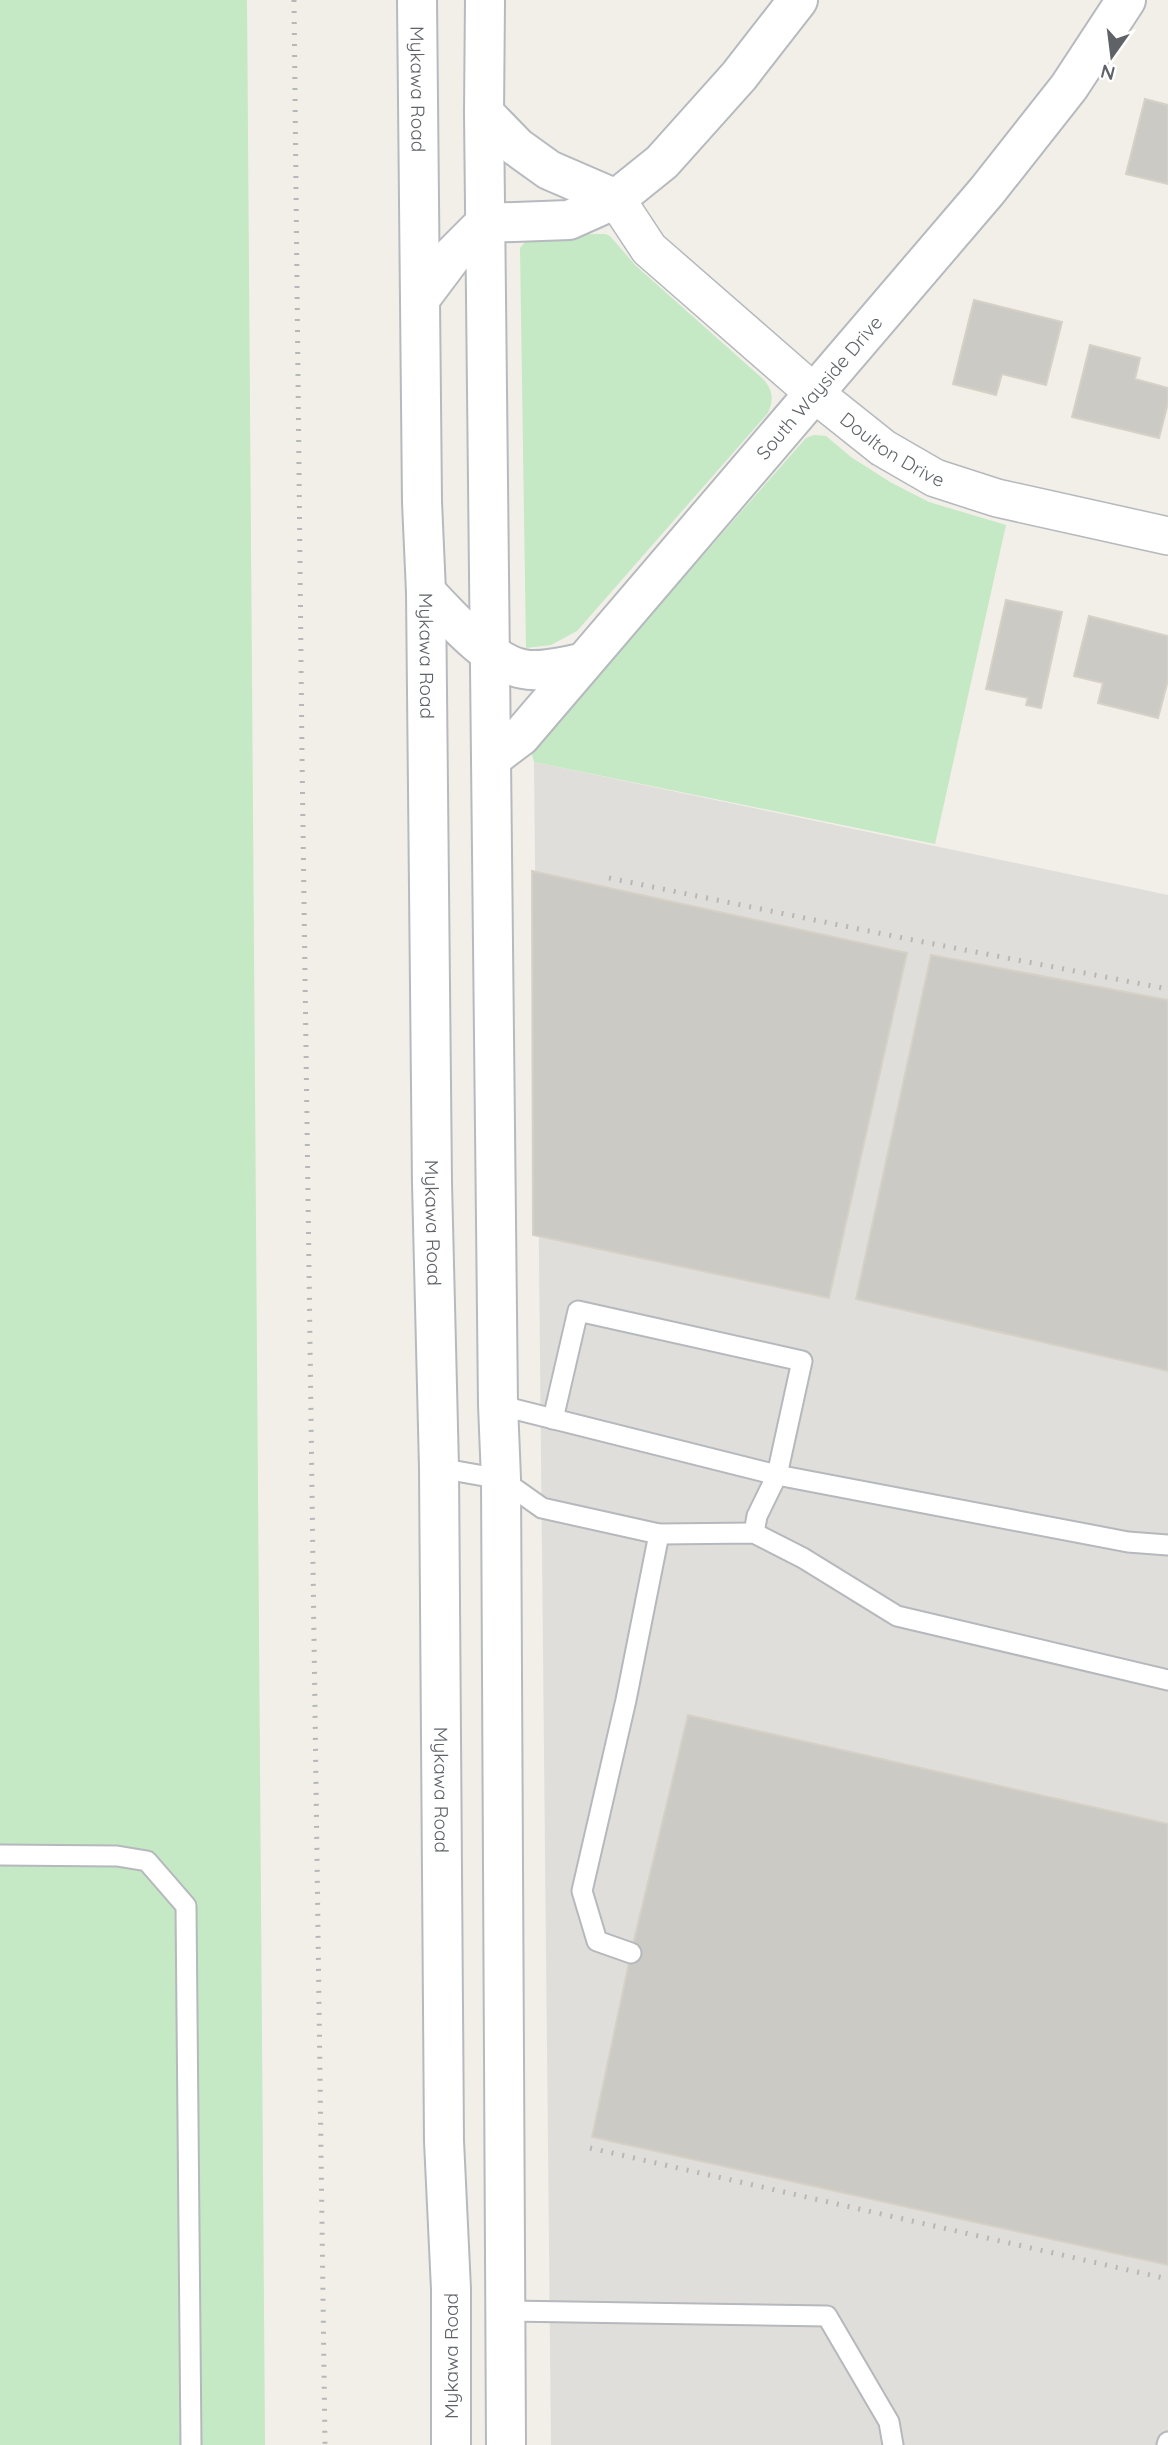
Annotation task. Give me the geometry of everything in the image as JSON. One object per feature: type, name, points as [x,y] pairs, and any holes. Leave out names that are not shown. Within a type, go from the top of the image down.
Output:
[{"type":"main road","name":"Mykawa Road","points":[[417,0],[432,1183],[439,1468],[444,2141],[451,2289],[451,2445]]},
{"type":"main road","points":[[485,0],[485,223],[501,1479],[506,2445]]},
{"type":"main road","points":[[420,299],[453,254],[485,223],[569,220],[616,199],[662,162],[740,76],[798,0]]},
{"type":"main road","name":"South Wayside Drive","points":[[492,758],[521,736],[988,191],[1069,87],[1126,0]]},
{"type":"main road","points":[[484,113],[517,147],[549,170],[616,199]]},
{"type":"main road","points":[[426,592],[461,629],[491,654],[522,670],[582,663]]},
{"type":"street","name":"Doulton Drive","points":[[616,199],[649,249],[814,393],[883,448],[935,478],[997,498],[1168,536]]},
{"type":"lane","points":[[553,1419],[578,1311],[802,1361],[777,1475],[757,1516],[754,1532]]},
{"type":"lane","points":[[498,1405],[777,1475],[1128,1542],[1168,1545]]},
{"type":"lane","points":[[439,1468],[501,1479],[542,1508],[659,1534],[754,1532],[803,1558],[897,1616],[1168,1681]]},
{"type":"lane","points":[[631,1953],[597,1941],[582,1891],[626,1700],[659,1534]]},
{"type":"lane","points":[[0,1855],[117,1856],[147,1861],[186,1906],[191,2445]]},
{"type":"lane","points":[[506,2311],[827,2316],[889,2422],[893,2445]]},
{"type":"shaded area","points":[[534,762],[1168,895],[1168,2445],[551,2445]]},
{"type":"green space","points":[[0,0],[247,0],[265,2445],[0,2445]]},
{"type":"green space","points":[[531,235],[610,236],[636,266],[763,379],[771,391],[771,403],[768,413],[577,631],[551,645],[526,648],[520,248]]},
{"type":"green space","points":[[814,435],[826,436],[851,457],[890,482],[929,502],[1006,525],[935,844],[534,762],[531,751],[806,438]]},
{"type":"building","points":[[1145,99],[1168,105],[1168,184],[1126,174]]},
{"type":"building","points":[[974,300],[1062,322],[1046,385],[1002,374],[996,395],[953,384]]},
{"type":"building","points":[[1090,345],[1140,358],[1135,379],[1168,388],[1168,403],[1159,438],[1072,417]]},
{"type":"building","points":[[1006,600],[1062,612],[1041,708],[1026,705],[1028,698],[986,689]]},
{"type":"building","points":[[1089,616],[1168,636],[1168,680],[1158,718],[1098,703],[1103,683],[1074,676]]},
{"type":"building","points":[[532,871],[907,953],[829,1298],[533,1235]]},
{"type":"building","points":[[931,955],[1168,1000],[1168,1371],[856,1299]]},
{"type":"building","points":[[688,1715],[1168,1824],[1168,2265],[592,2137],[631,1953]]},
{"type":"railway","points":[[294,0],[325,2445]]},
{"type":"railway","points":[[609,878],[1168,989]]},
{"type":"railway","points":[[590,2148],[1168,2279]]}]
